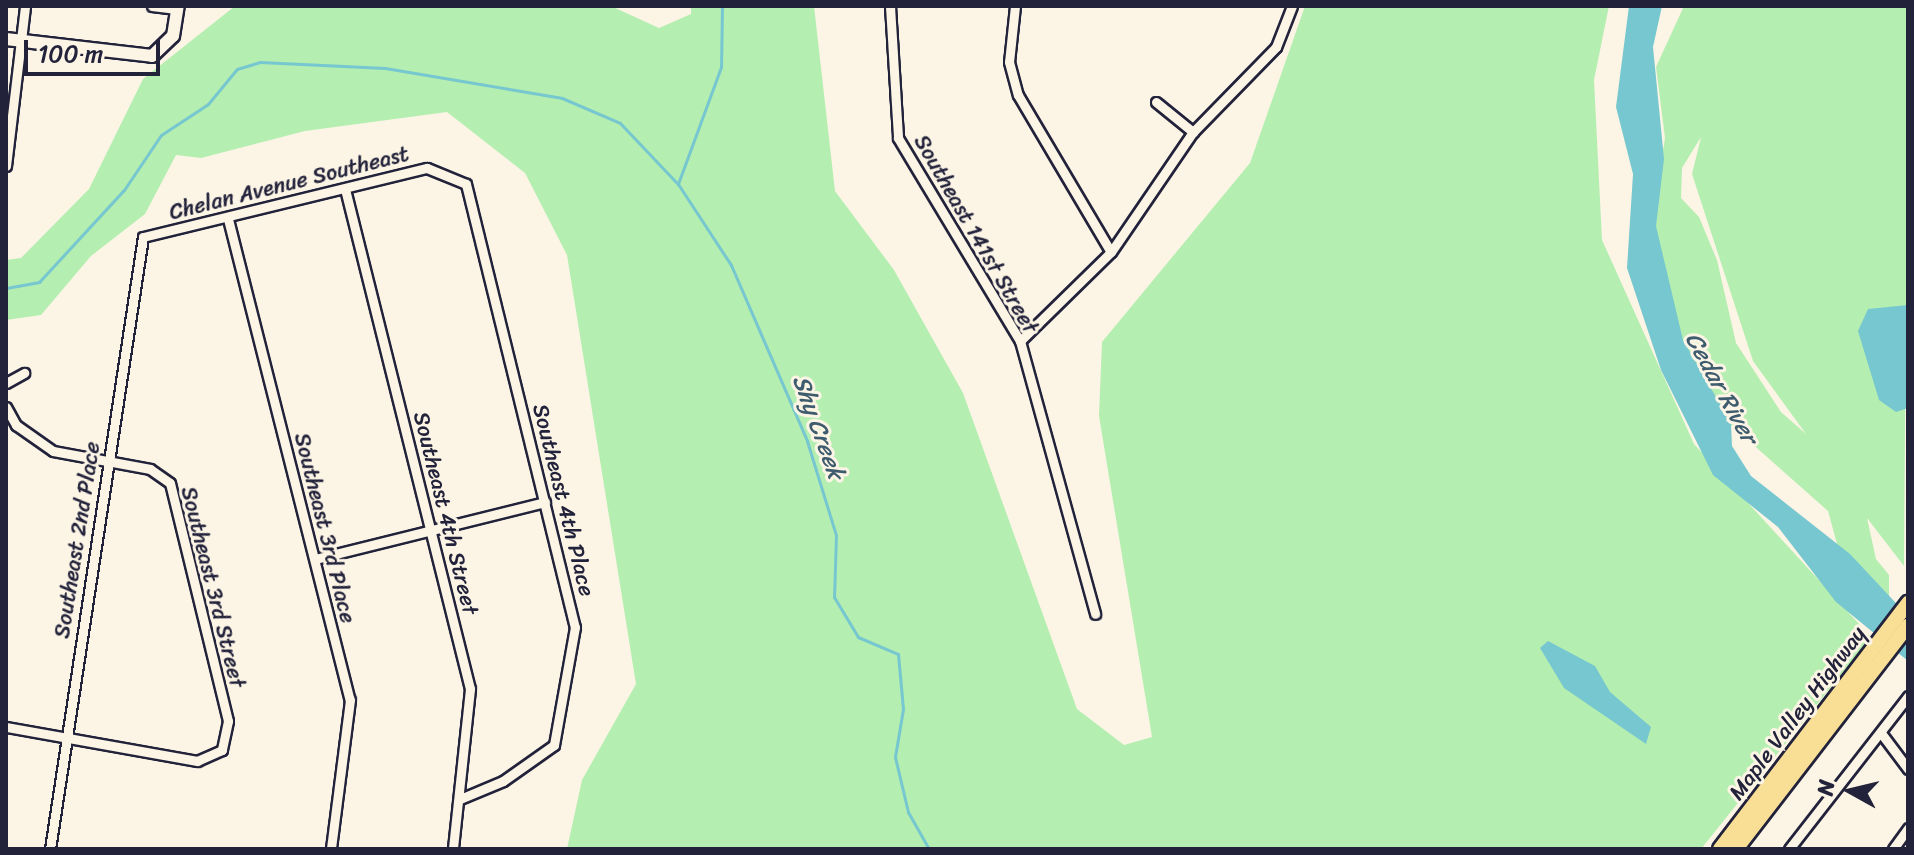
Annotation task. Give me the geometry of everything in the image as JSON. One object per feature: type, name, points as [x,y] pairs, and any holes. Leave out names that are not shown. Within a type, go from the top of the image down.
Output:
[{"type":"main road","name":"Maple Valley Highway","points":[[1736,849],[1877,658],[1908,603]]},
{"type":"main road","name":"Maple Valley Highway","points":[[1720,849],[1877,658],[1908,626]]},
{"type":"street","points":[[6,166],[24,42],[25,6]]},
{"type":"street","points":[[6,39],[163,53],[178,8],[152,6]]},
{"type":"street","name":"Southeast 141st Street","points":[[890,6],[898,138],[1020,341],[1095,614]]},
{"type":"street","points":[[1015,6],[1009,62],[1018,95],[1111,252]]},
{"type":"street","points":[[1020,341],[1111,252],[1193,132],[1276,47],[1292,6]]},
{"type":"street","points":[[1156,102],[1193,132]]},
{"type":"street","name":"Chelan Avenue Southeast","points":[[143,237],[345,189],[445,170]]},
{"type":"street","name":"Southeast 4th Place","points":[[445,170],[466,184],[575,627],[560,731],[547,755],[460,799]]},
{"type":"street","name":"Southeast 4th Street","points":[[345,189],[434,531],[472,708],[453,849]]},
{"type":"street","name":"Southeast 3rd Place","points":[[228,219],[352,716],[331,849]]},
{"type":"street","name":"Southeast 2nd Place","points":[[50,849],[143,237]]},
{"type":"street","points":[[6,383],[24,373]]},
{"type":"street","name":"Southeast 3rd Street","points":[[6,407],[16,425],[53,451],[150,469],[176,494],[228,721],[228,739],[211,757],[176,760],[67,741]]},
{"type":"street","points":[[315,559],[545,502]]},
{"type":"street","points":[[1789,849],[1908,696]]},
{"type":"street","points":[[6,727],[67,741]]},
{"type":"street","points":[[1881,733],[1908,769]]},
{"type":"street","points":[[1893,849],[1908,828]]},
{"type":"green space","points":[[235,6],[611,6],[659,28],[691,14],[691,6],[814,6],[835,191],[894,270],[963,393],[1077,709],[1124,745],[1152,737],[1099,416],[1102,342],[1250,163],[1305,6],[1609,6],[1594,80],[1602,240],[1694,444],[1871,637],[1701,849],[567,849],[582,780],[636,684],[567,255],[525,173],[447,112],[305,131],[201,158],[176,155],[145,214],[91,256],[41,315],[6,320],[6,260],[21,258],[89,189],[143,79]]},
{"type":"green space","points":[[1684,6],[1908,6],[1904,566],[1867,518],[1876,559],[1889,575],[1889,604],[1839,551],[1828,511],[1696,394],[1646,255],[1665,138],[1656,67]],"holes":[[[1701,137],[1692,174],[1753,361],[1806,434],[1781,412],[1736,343],[1717,260],[1699,217],[1681,198],[1682,168]]]},
{"type":"water","name":"Cedar River","points":[[1629,6],[1662,6],[1653,47],[1664,159],[1656,226],[1683,340],[1731,423],[1732,446],[1751,476],[1850,554],[1908,616],[1908,661],[1836,602],[1778,527],[1713,475],[1661,370],[1627,268],[1633,174],[1616,107]]},
{"type":"water","points":[[1908,305],[1908,408],[1896,412],[1879,400],[1858,331],[1868,309]]},
{"type":"water","points":[[1548,641],[1595,666],[1610,692],[1651,727],[1646,744],[1564,688],[1540,648]]},
{"type":"waterway","name":"Shy Creek","points":[[722,6],[721,67],[678,184],[731,265],[807,441],[836,535],[834,597],[858,637],[898,654],[903,709],[895,757],[908,812],[929,849]]},
{"type":"waterway","points":[[6,288],[39,282],[124,190],[161,135],[208,104],[237,69],[260,62],[385,68],[562,98],[620,123],[677,183]]}]
